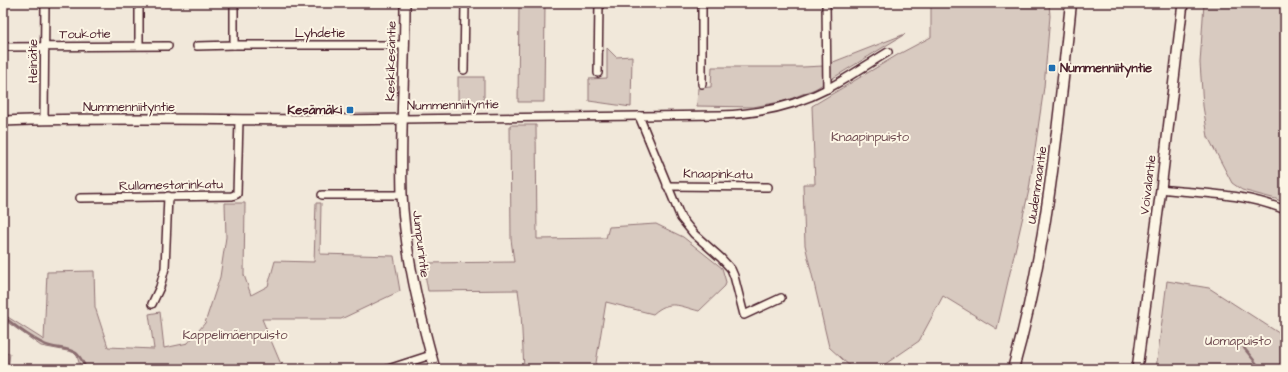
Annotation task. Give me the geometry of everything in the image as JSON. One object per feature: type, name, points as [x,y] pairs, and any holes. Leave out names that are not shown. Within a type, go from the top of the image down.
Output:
[{"type":"main road","name":"Uudenmaantie","points":[[1013,369],[1035,280],[1048,206],[1058,129],[1071,3]]},
{"type":"street","name":"Heinätie","points":[[44,119],[45,3]]},
{"type":"street","points":[[139,3],[139,45]]},
{"type":"street","points":[[234,3],[234,45]]},
{"type":"street","name":"Keskikesäntie","points":[[402,119],[405,3]]},
{"type":"street","points":[[464,70],[465,3]]},
{"type":"street","points":[[598,73],[599,3]]},
{"type":"street","points":[[702,3],[702,84]]},
{"type":"street","points":[[826,3],[827,89]]},
{"type":"street","name":"Voivalantie","points":[[1137,369],[1161,189],[1182,3]]},
{"type":"street","name":"Lyhdetie","points":[[197,46],[405,45]]},
{"type":"street","name":"Toukotie","points":[[3,46],[168,46]]},
{"type":"street","name":"Nummenniityntie","points":[[3,121],[44,119],[402,119],[725,115],[753,113],[781,108],[810,97],[827,89],[888,52]]},
{"type":"street","points":[[639,116],[681,218],[686,226],[731,269],[744,315],[781,298]]},
{"type":"street","name":"Jumpurintie","points":[[402,119],[402,195],[411,272],[415,295],[435,369]]},
{"type":"street","name":"Rullamestarinkatu","points":[[80,198],[232,196],[237,194],[240,120]]},
{"type":"street","name":"Knaapinkatu","points":[[667,186],[768,187]]},
{"type":"street","points":[[1161,189],[1249,198],[1271,204],[1285,210]]},
{"type":"street","points":[[322,195],[402,195]]},
{"type":"street","points":[[152,304],[162,282],[165,268],[168,196]]},
{"type":"street","points":[[388,369],[431,355]]},
{"type":"green space","points":[[519,3],[545,3],[544,102],[518,102]]},
{"type":"green space","name":"Knaapinpuisto","points":[[931,3],[1049,3],[1050,16],[1044,87],[1029,190],[997,329],[943,296],[919,341],[878,369],[853,369],[829,347],[805,245],[803,184],[815,184],[812,106],[899,54],[931,37]]},
{"type":"green space","points":[[1204,3],[1285,3],[1285,203],[1276,199],[1242,190],[1232,183],[1208,137],[1203,106],[1200,63]]},
{"type":"green space","points":[[905,34],[815,89],[785,101],[753,107],[697,106],[698,88],[711,87],[712,67],[823,66]]},
{"type":"green space","points":[[607,48],[616,57],[632,56],[631,107],[589,101],[589,79],[607,78]]},
{"type":"green space","points":[[458,77],[484,77],[484,102],[458,102]]},
{"type":"green space","points":[[510,125],[536,125],[537,239],[606,238],[609,227],[656,224],[683,237],[722,268],[726,282],[725,286],[699,311],[670,305],[659,309],[653,314],[606,302],[595,369],[524,369],[521,313],[518,290],[428,291],[423,263],[514,262],[511,239]]},
{"type":"green space","name":"Kappelimäenpuisto","points":[[225,203],[245,203],[244,275],[251,295],[268,286],[275,261],[314,262],[316,203],[321,203],[320,254],[394,256],[400,291],[341,319],[262,319],[283,369],[204,365],[204,369],[81,369],[77,356],[73,352],[41,346],[3,319],[3,314],[44,340],[47,272],[94,271],[95,307],[108,347],[154,349],[149,314],[160,312],[164,348],[188,343],[205,323],[220,277],[226,237]]},
{"type":"green space","name":"Uomapuisto","points":[[1167,281],[1209,288],[1285,337],[1285,369],[1156,369]]},
{"type":"green space","points":[[3,353],[10,353],[8,369],[3,369]]},
{"type":"waterway","points":[[3,316],[38,341],[48,346],[73,351],[81,359],[86,369]]},
{"type":"waterway","points":[[1244,348],[1261,369]]},
{"type":"place","name":"Nummenniityntie","points":[[1052,68]]},
{"type":"place","name":"Kesämäki","points":[[350,110]]}]
